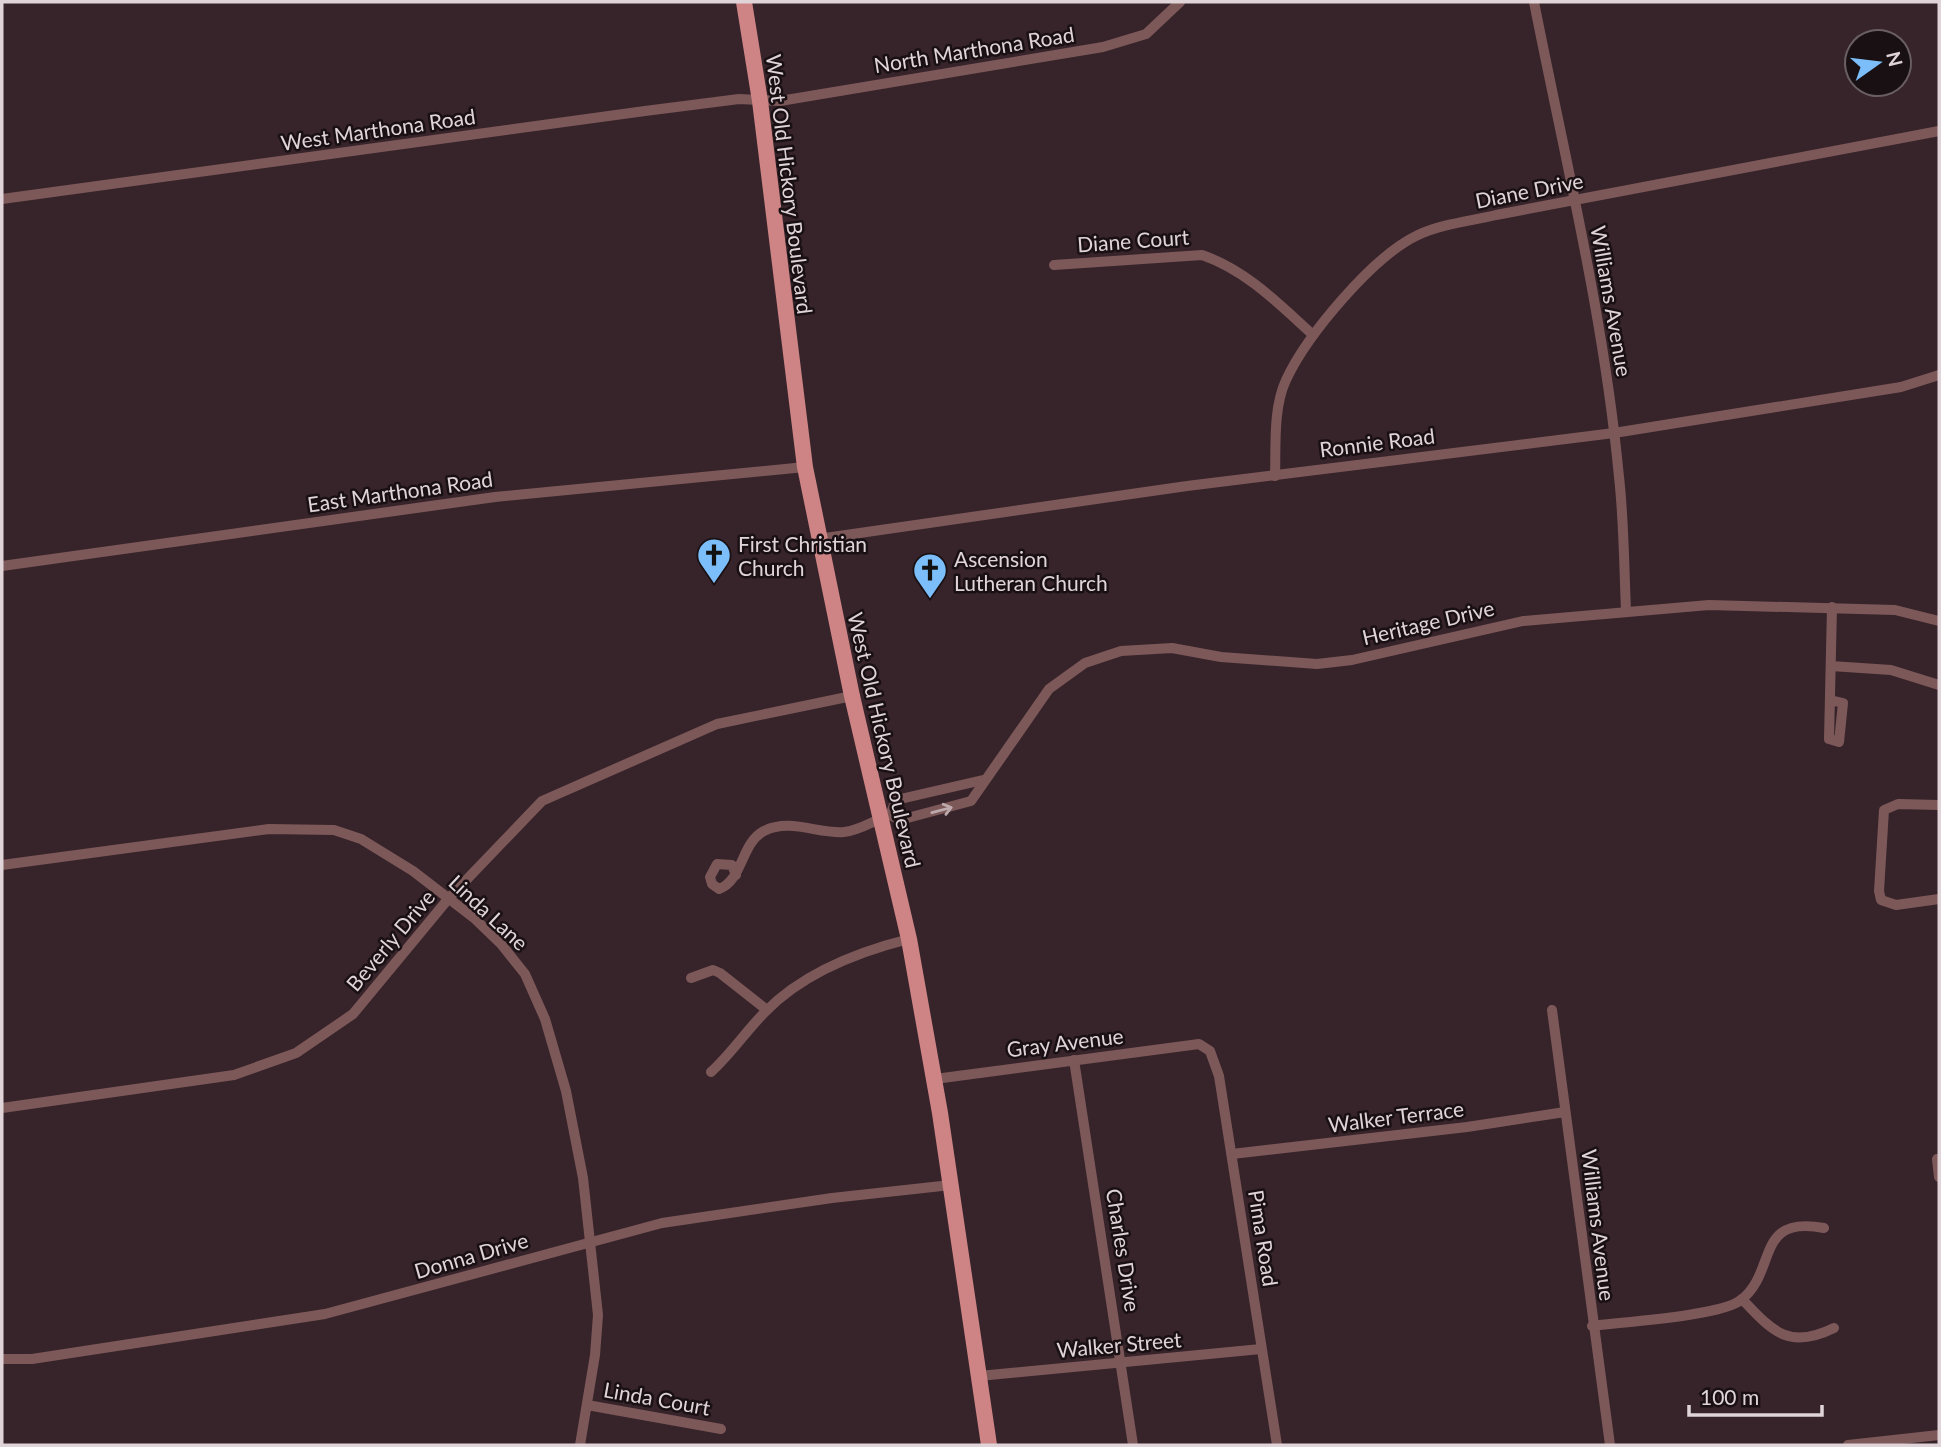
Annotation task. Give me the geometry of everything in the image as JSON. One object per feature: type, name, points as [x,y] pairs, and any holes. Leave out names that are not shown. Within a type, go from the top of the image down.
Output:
[{"type":"main road","name":"West Old Hickory Boulevard","points":[[744,2],[760,101],[804,467],[852,696],[886,816],[935,1079],[989,1445]]},
{"type":"street","name":"North Marthona Road","points":[[760,101],[780,101],[1103,47],[1146,34],[1180,2]]},
{"type":"street","name":"Williams Avenue","points":[[1534,2],[1575,201],[1614,433],[1626,610]]},
{"type":"street","name":"West Marthona Road","points":[[2,199],[645,111],[739,99],[760,101]]},
{"type":"street","name":"Diane Drive","points":[[1275,476],[1278,408],[1285,381],[1313,335],[1381,258],[1419,234],[1939,131]]},
{"type":"street","name":"Diane Court","points":[[1054,265],[1202,255],[1222,261],[1252,281],[1313,335]]},
{"type":"street","name":"Ronnie Road","points":[[818,540],[1275,476],[1614,433],[1901,387],[1939,375]]},
{"type":"street","name":"East Marthona Road","points":[[2,566],[495,497],[804,467]]},
{"type":"street","name":"Heritage Drive","points":[[886,816],[900,820],[971,801],[984,780],[994,771],[1031,711],[1049,689],[1085,663],[1132,649],[1172,648],[1222,657],[1317,664],[1376,655],[1503,624],[1626,610],[1732,604],[1895,610],[1939,621]]},
{"type":"street","points":[[1830,700],[1832,607]]},
{"type":"street","points":[[1831,666],[1891,670],[1939,685]]},
{"type":"street","name":"Beverly Drive","points":[[2,1108],[234,1075],[296,1053],[353,1014],[449,898],[542,801],[717,724],[852,696]]},
{"type":"street","name":"Heritage Drive","points":[[736,875],[748,850],[761,833],[795,826],[842,832],[857,829],[886,816],[896,800],[984,780]]},
{"type":"street","points":[[1939,805],[1898,804],[1884,810],[1879,891],[1881,900],[1889,905],[1939,899]]},
{"type":"street","name":"Linda Lane","points":[[2,866],[269,829],[308,827],[334,830],[361,839],[449,898],[513,958],[525,974],[545,1019],[576,1136],[592,1240],[598,1315],[580,1445]]},
{"type":"street","points":[[711,1072],[767,1010],[824,969],[870,949],[909,939]]},
{"type":"street","points":[[691,978],[713,970],[767,1010]]},
{"type":"street","name":"Williams Avenue","points":[[1552,1010],[1592,1326],[1610,1445]]},
{"type":"street","name":"Gray Avenue","points":[[935,1079],[1199,1044]]},
{"type":"street","name":"Pima Road","points":[[1199,1044],[1210,1051],[1216,1062],[1277,1445]]},
{"type":"street","name":"Charles Drive","points":[[1074,1060],[1133,1445]]},
{"type":"street","name":"Walker Terrace","points":[[1232,1154],[1456,1129],[1565,1112]]},
{"type":"street","points":[[1937,1159],[1939,1177]]},
{"type":"street","name":"Donna Drive","points":[[2,1359],[32,1359],[325,1314],[592,1240],[705,1215],[951,1185]]},
{"type":"street","points":[[1592,1326],[1722,1309],[1742,1299],[1757,1278],[1769,1245],[1777,1236],[1788,1228],[1807,1225],[1824,1228]]},
{"type":"street","points":[[1742,1299],[1778,1334],[1808,1339],[1835,1328]]},
{"type":"street","name":"Walker Street","points":[[979,1376],[1261,1349]]},
{"type":"street","name":"Linda Court","points":[[587,1405],[721,1429]]},
{"type":"street","points":[[1848,1445],[1939,1435]]},
{"type":"place","name":"First Christian Church","points":[[714,585]]},
{"type":"place","name":"Ascension Lutheran Church","points":[[930,600]]}]
